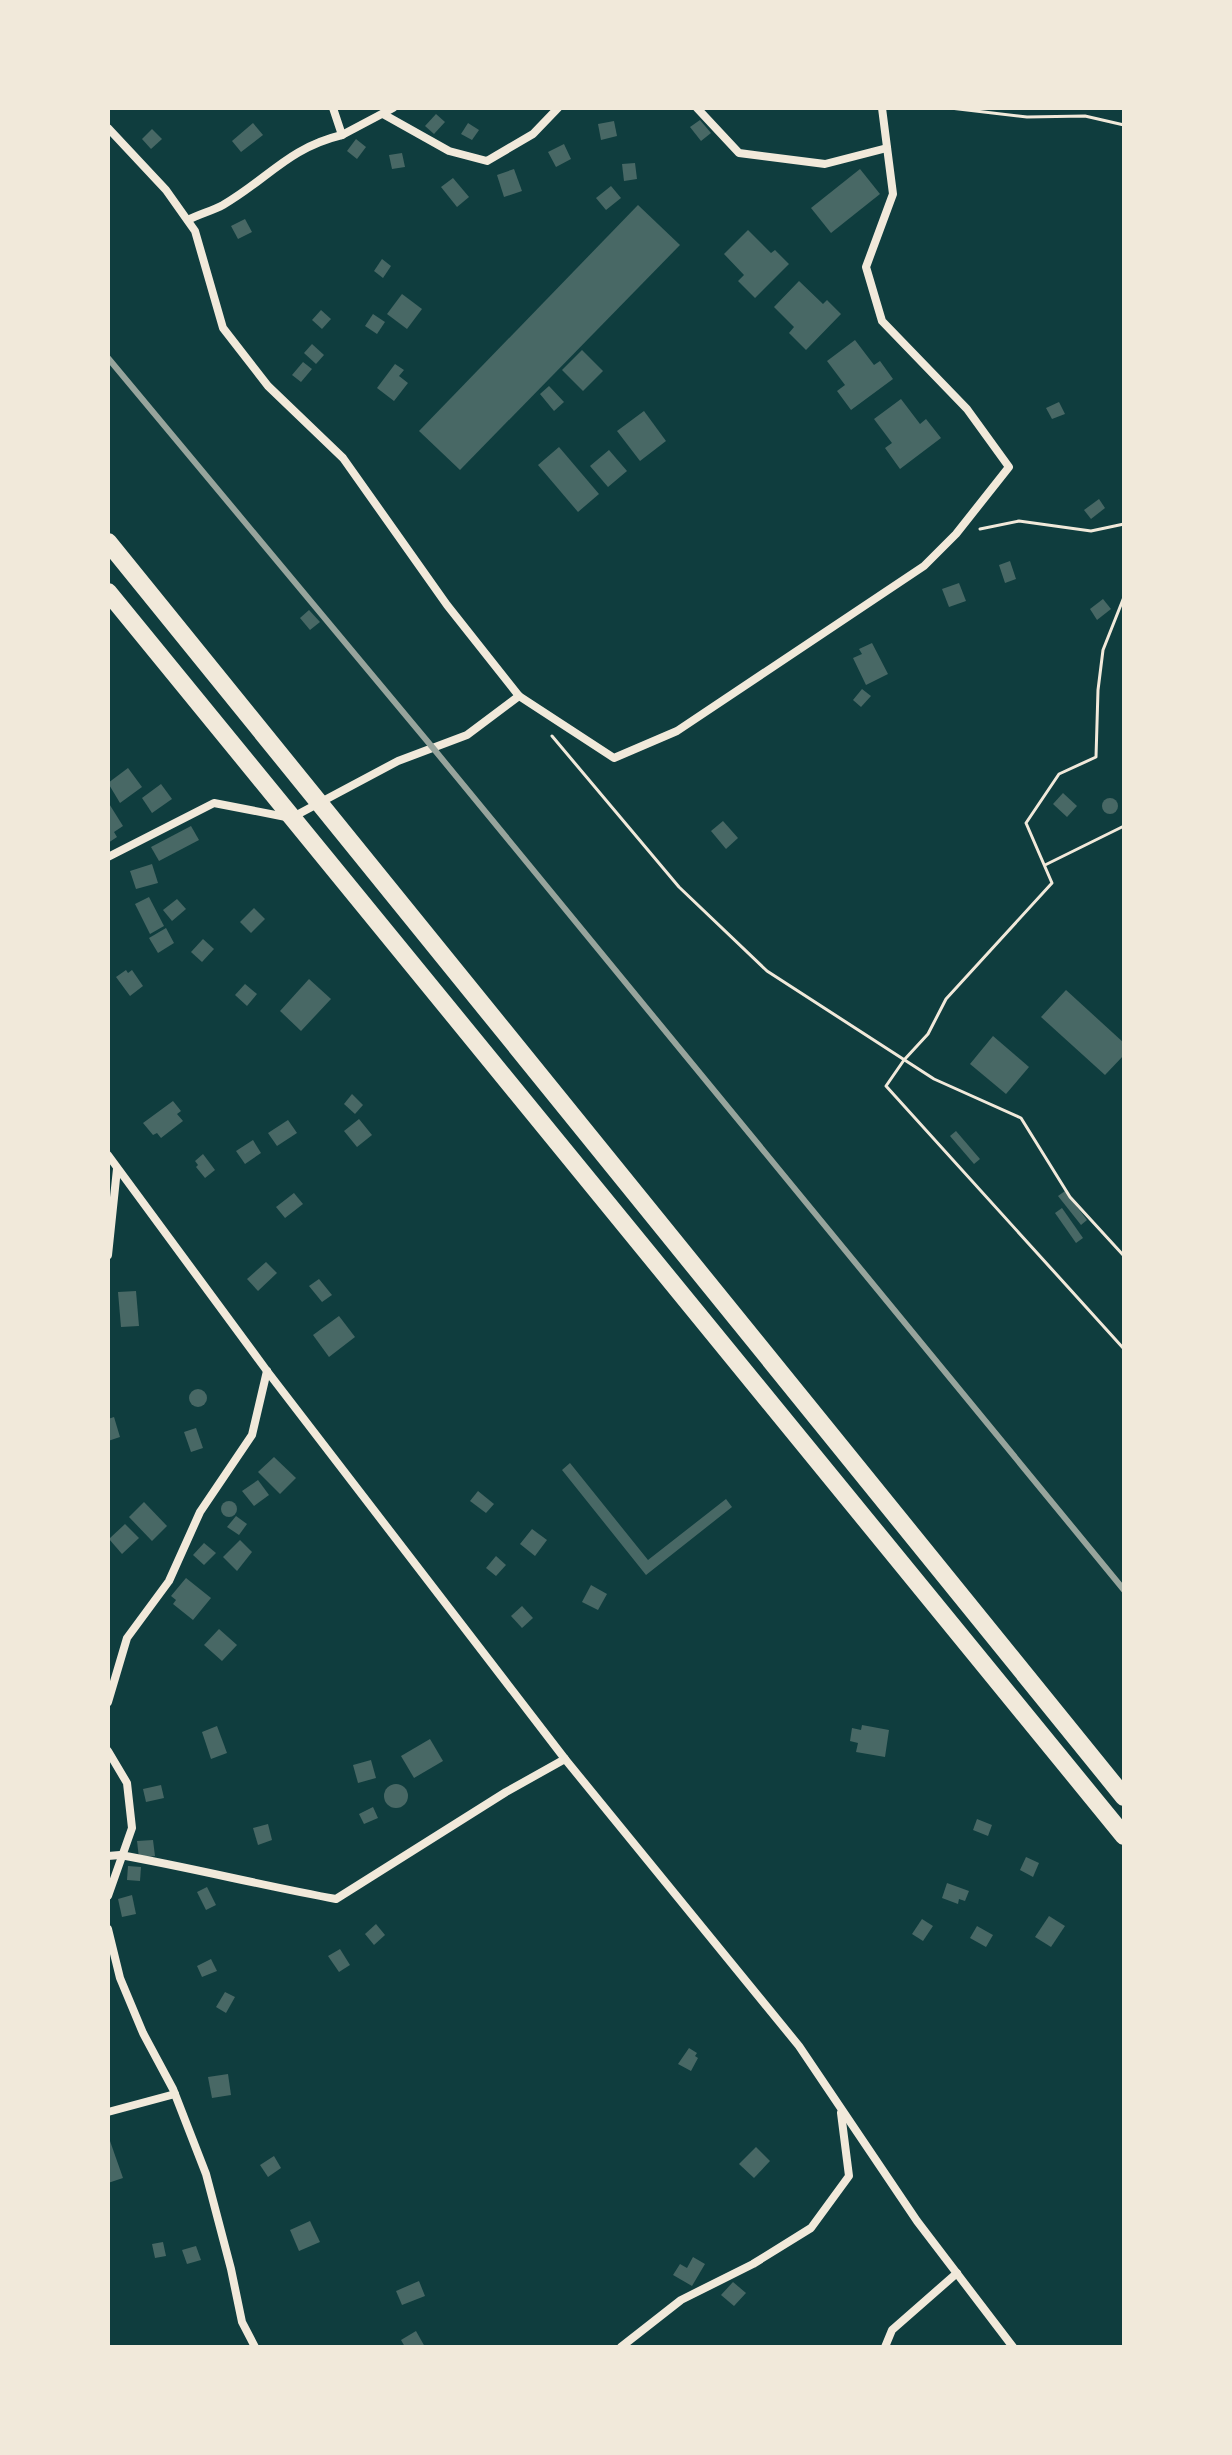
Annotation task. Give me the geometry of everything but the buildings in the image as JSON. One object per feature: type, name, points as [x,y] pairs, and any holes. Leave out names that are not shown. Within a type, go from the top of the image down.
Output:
[{"type":"highway","points":[[108,542],[1124,1797]]},
{"type":"highway","points":[[108,592],[1124,1836]]},
{"type":"street","points":[[333,108],[342,135]]},
{"type":"street","points":[[188,220],[222,205],[315,141],[342,135],[393,108]]},
{"type":"street","points":[[383,114],[449,151],[487,161],[533,134],[558,108]]},
{"type":"street","points":[[697,108],[739,153],[774,155],[825,164],[887,148]]},
{"type":"street","points":[[108,128],[166,190],[195,231],[223,328],[268,386],[343,458],[447,605],[519,696],[614,758],[677,731],[924,566],[956,534],[1009,467],[967,409],[882,321],[866,267],[893,194],[882,108]]},
{"type":"street","points":[[108,857],[214,803],[291,818],[398,761],[467,735],[519,696]]},
{"type":"street","points":[[108,1155],[267,1371],[565,1759],[799,2046],[917,2221],[1013,2347]]},
{"type":"street","points":[[108,1255],[118,1168]]},
{"type":"street","points":[[108,1702],[127,1638],[169,1581],[200,1512],[252,1435],[267,1371]]},
{"type":"street","points":[[108,1751],[127,1783],[132,1828],[108,1896]]},
{"type":"street","points":[[108,1856],[120,1855],[196,1868],[269,1887],[336,1899],[506,1792],[565,1759]]},
{"type":"street","points":[[108,1929],[120,1978],[143,2033],[175,2094],[206,2174],[242,2322],[255,2347]]},
{"type":"street","points":[[108,2112],[175,2094]]},
{"type":"street","points":[[621,2347],[681,2300],[753,2264],[811,2228],[849,2176],[841,2109]]},
{"type":"street","points":[[885,2347],[892,2330],[957,2273]]},
{"type":"path","points":[[950,108],[1027,117],[1085,116],[1124,125]]},
{"type":"path","points":[[956,534],[1019,521],[1091,531],[1124,524]]},
{"type":"path","points":[[1124,597],[1103,650],[1096,757],[1059,774],[1026,823],[1052,883],[946,999],[928,1034],[886,1086],[1124,1349]]},
{"type":"path","points":[[548,731],[679,887],[767,971],[934,1079],[1021,1118],[1070,1197],[1124,1256]]},
{"type":"path","points":[[1045,865],[1124,826]]},
{"type":"railway","points":[[108,358],[433,748],[1124,1590]]}]
